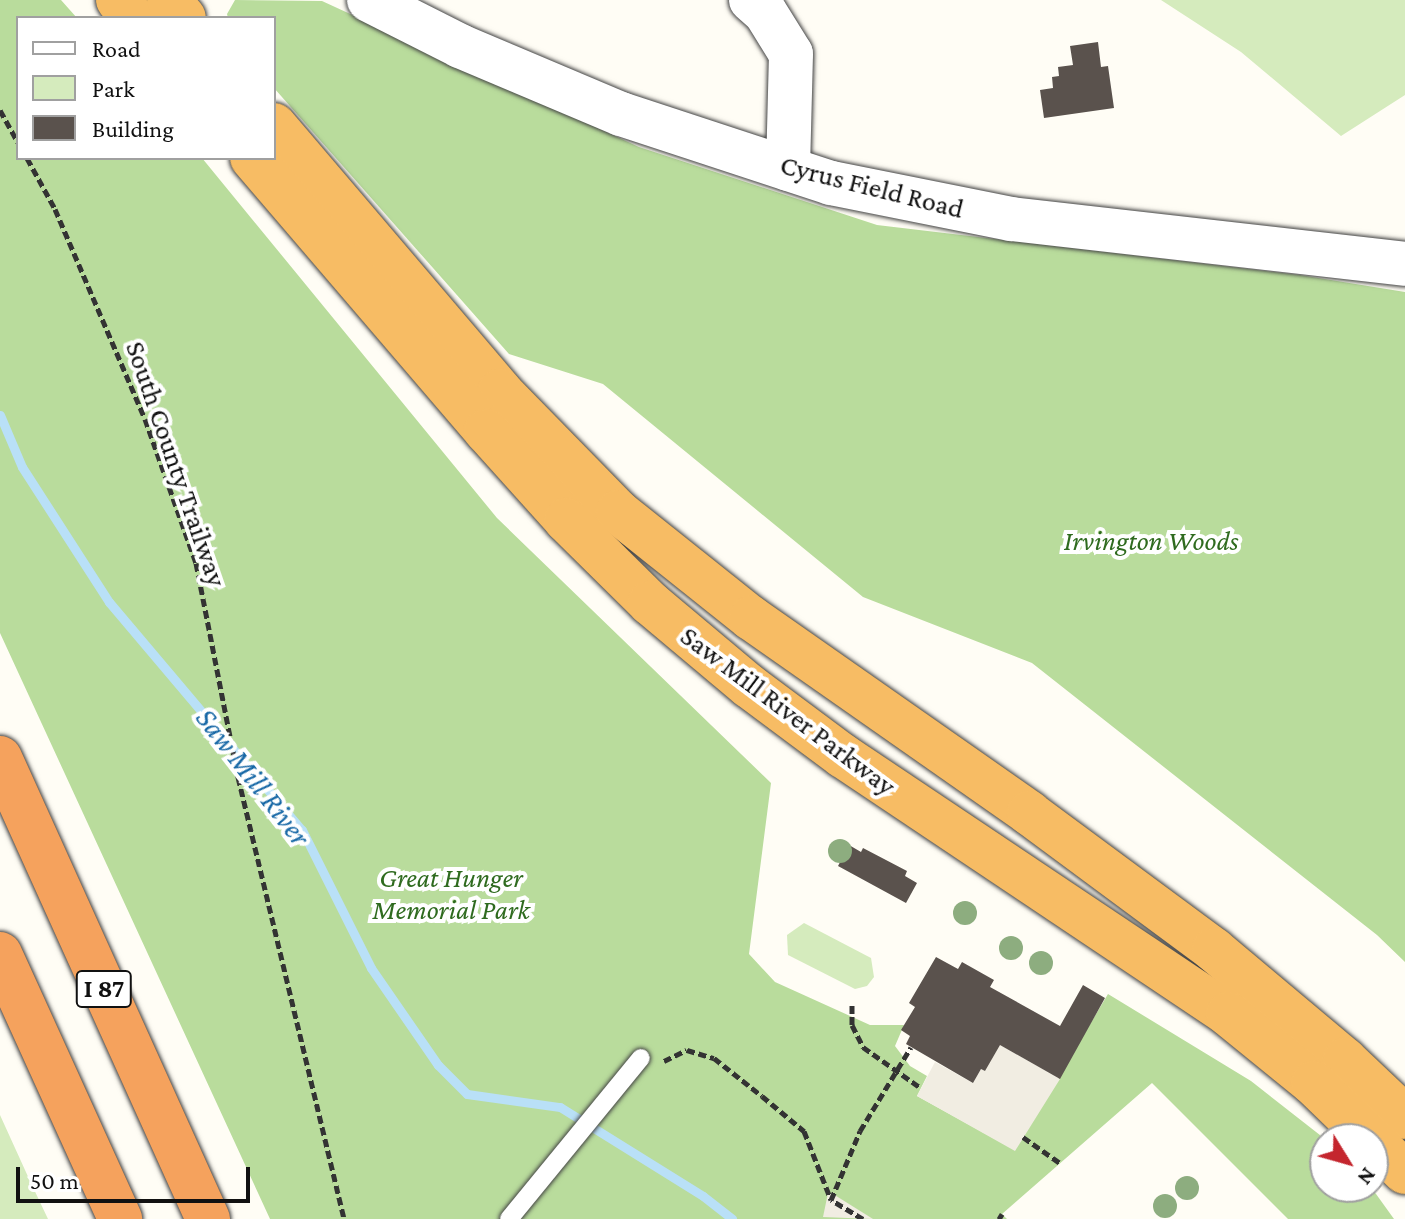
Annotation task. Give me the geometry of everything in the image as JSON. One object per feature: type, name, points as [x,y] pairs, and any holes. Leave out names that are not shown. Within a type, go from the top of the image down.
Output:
[{"type":"highway","points":[[118,0],[131,16]]},
{"type":"highway","points":[[169,0],[182,16]]},
{"type":"highway","name":"Saw Mill River Parkway","points":[[276,127],[500,391],[618,512],[751,618],[1029,813],[1214,950],[1345,1060],[1405,1117]]},
{"type":"highway","name":"Saw Mill River Parkway","points":[[254,160],[511,460],[610,566],[650,603],[749,686],[843,756],[986,855],[1149,959],[1228,1014],[1324,1092],[1405,1172]]},
{"type":"highway","name":"I 87","points":[[0,758],[208,1219]]},
{"type":"highway","points":[[0,954],[120,1219]]},
{"type":"street","name":"Cyrus Field Road","points":[[369,0],[460,46],[621,114],[831,183],[1011,219],[1405,264]]},
{"type":"street","points":[[751,0],[765,12],[791,54],[788,169]]},
{"type":"lane","points":[[509,1219],[641,1058]]},
{"type":"path","points":[[0,110],[16,138]]},
{"type":"path","name":"South County Trailway","points":[[28,160],[55,209],[145,419],[196,563],[238,777],[344,1219]]},
{"type":"path","points":[[852,1005],[852,1025],[863,1047],[921,1088]]},
{"type":"path","points":[[831,1200],[860,1131],[911,1047]]},
{"type":"path","points":[[657,1069],[666,1060],[687,1050],[714,1058],[804,1131],[831,1200],[863,1219]]},
{"type":"path","points":[[1023,1137],[1060,1163]]},
{"type":"green space","name":"Great Hunger Memorial Park","points":[[0,0],[61,0],[75,16],[16,16],[16,160],[204,160],[497,518],[771,783],[749,954],[775,982],[870,1025],[904,1025],[895,1046],[910,1066],[927,1076],[917,1096],[1015,1150],[1108,994],[1251,1081],[1309,1126],[1309,1203],[1382,1203],[1394,1219],[1288,1219],[1152,1083],[1002,1214],[1007,1219],[270,1219],[0,633]]},
{"type":"green space","name":"Irvington Woods","points":[[235,0],[322,1],[639,147],[877,225],[1300,275],[1405,292],[1405,962],[1377,935],[1032,663],[863,597],[603,384],[509,354],[276,90],[276,16],[227,14]]},
{"type":"green space","points":[[1161,0],[1405,0],[1405,95],[1341,136],[1241,52]]},
{"type":"green space","points":[[804,923],[871,958],[874,977],[867,986],[855,989],[788,955],[787,935]]},
{"type":"green space","points":[[0,1115],[30,1181],[48,1219],[0,1219]]},
{"type":"shaded area","points":[[997,1043],[1060,1079],[1015,1151],[917,1096],[935,1062],[973,1083],[981,1069],[985,1071]]},
{"type":"shaded area","points":[[828,1193],[833,1194],[873,1219],[823,1217]]},
{"type":"building","points":[[1098,42],[1101,67],[1108,66],[1114,108],[1044,118],[1040,90],[1053,88],[1052,77],[1059,76],[1058,67],[1073,65],[1070,46]]},
{"type":"building","points":[[849,845],[861,852],[863,848],[907,871],[905,876],[917,883],[906,903],[838,866]]},
{"type":"building","points":[[936,957],[958,969],[962,962],[994,980],[990,987],[1060,1026],[1083,985],[1105,998],[1060,1079],[1000,1045],[985,1071],[981,1069],[973,1083],[906,1044],[910,1036],[901,1030],[915,1007],[909,1003]]},
{"type":"waterway","name":"Saw Mill River","points":[[0,415],[22,467],[109,602],[302,830],[371,968],[438,1065],[467,1094],[560,1107],[703,1196],[732,1219]]}]
